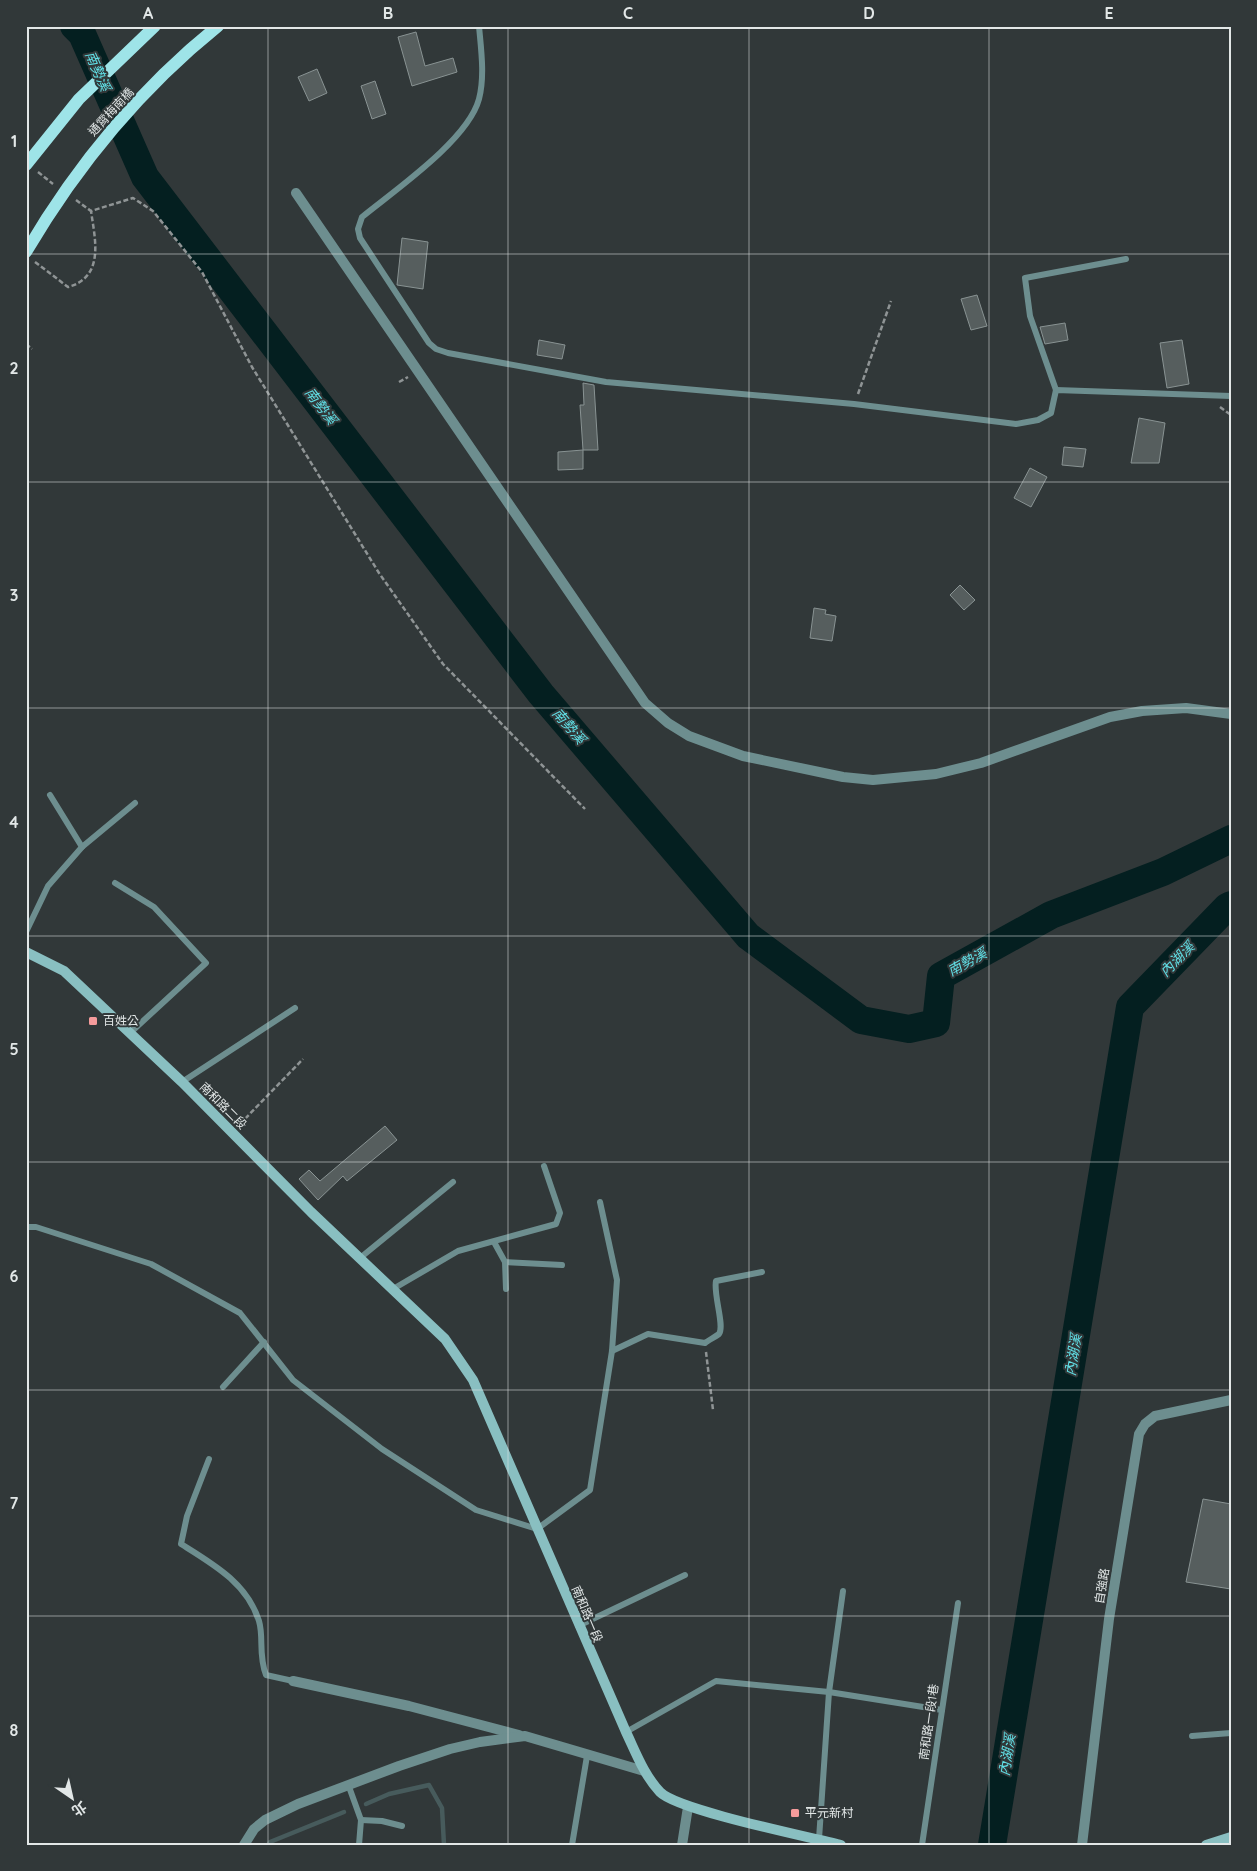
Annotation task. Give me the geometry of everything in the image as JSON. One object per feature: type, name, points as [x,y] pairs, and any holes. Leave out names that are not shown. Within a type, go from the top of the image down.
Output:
[{"type":"main road","points":[[30,167],[79,99],[155,26]]},
{"type":"main road","name":"通霄梅南橋","points":[[30,256],[45,220],[99,143],[169,70],[214,30]]},
{"type":"main road","name":"南和路二段","points":[[26,952],[64,971],[182,1082],[393,1289]]},
{"type":"main road","name":"南和路一段","points":[[393,1289],[446,1340],[473,1380],[578,1626],[626,1732],[644,1771],[662,1794],[688,1807],[818,1842],[841,1845]]},
{"type":"main road","points":[[1206,1845],[1231,1837]]},
{"type":"street","points":[[296,193],[645,703],[668,723],[689,736],[743,756],[843,778],[873,780],[936,774],[981,762],[1110,717],[1142,711],[1186,708],[1231,714]]},
{"type":"street","name":"自強路","points":[[1082,1845],[1109,1619],[1139,1434],[1145,1424],[1155,1416],[1231,1400]]},
{"type":"street","points":[[293,1681],[409,1706],[525,1736],[587,1756],[644,1771]]},
{"type":"street","points":[[244,1845],[254,1829],[265,1820],[348,1784],[450,1749],[525,1736]]},
{"type":"street","points":[[682,1845],[688,1807]]},
{"type":"lane","points":[[479,26],[482,67],[479,99],[464,125],[444,149],[362,217],[358,229],[360,238],[429,343],[436,349],[448,353],[606,382],[854,404],[1016,424],[1038,420],[1051,413],[1056,390],[1030,316],[1026,278],[1126,259]]},
{"type":"lane","points":[[1056,390],[1231,396]]},
{"type":"lane","points":[[50,795],[82,847]]},
{"type":"lane","points":[[26,932],[48,886],[82,847],[135,803]]},
{"type":"lane","points":[[115,883],[154,907],[206,963],[130,1033]]},
{"type":"lane","points":[[182,1082],[295,1008]]},
{"type":"lane","points":[[393,1289],[458,1251],[556,1224],[560,1213],[544,1166]]},
{"type":"lane","points":[[360,1258],[453,1182]]},
{"type":"lane","points":[[26,1227],[36,1227],[151,1264],[240,1312],[293,1380],[382,1449],[476,1510],[537,1529],[590,1490],[612,1351],[618,1280],[600,1202]]},
{"type":"lane","points":[[494,1242],[505,1262],[506,1289]]},
{"type":"lane","points":[[505,1262],[562,1265]]},
{"type":"lane","points":[[612,1351],[648,1334],[705,1343],[720,1333],[722,1327],[715,1296],[716,1281],[762,1272]]},
{"type":"lane","points":[[223,1387],[264,1342]]},
{"type":"lane","points":[[209,1459],[186,1516],[181,1544],[219,1567],[241,1588],[260,1622],[261,1661],[266,1675],[293,1681]]},
{"type":"lane","points":[[578,1626],[685,1575]]},
{"type":"lane","points":[[818,1842],[829,1692],[843,1591]]},
{"type":"lane","name":"南和路一段1巷","points":[[922,1845],[958,1603]]},
{"type":"lane","points":[[626,1732],[716,1681],[829,1692],[942,1710]]},
{"type":"lane","points":[[1192,1736],[1231,1733]]},
{"type":"lane","points":[[572,1845],[587,1756]]},
{"type":"lane","points":[[348,1784],[361,1820],[359,1845]]},
{"type":"lane","points":[[361,1820],[382,1820],[402,1826]]},
{"type":"path","points":[[30,167],[58,187]]},
{"type":"path","points":[[91,211],[134,198],[153,211],[202,272],[252,367],[378,573],[443,664],[585,809]]},
{"type":"path","points":[[30,256],[68,286],[85,278],[97,254],[91,211],[75,199]]},
{"type":"path","points":[[854,404],[891,301]]},
{"type":"path","points":[[26,344],[32,349]]},
{"type":"path","points":[[232,1132],[304,1058]]},
{"type":"path","points":[[705,1343],[713,1410]]},
{"type":"building","points":[[416,32],[425,66],[453,58],[457,72],[412,86],[398,37]]},
{"type":"building","points":[[317,69],[327,93],[309,101],[298,77]]},
{"type":"building","points":[[375,81],[386,114],[372,119],[361,86]]},
{"type":"building","points":[[402,238],[428,242],[423,289],[397,285]]},
{"type":"building","points":[[977,295],[987,326],[971,330],[961,299]]},
{"type":"building","points":[[1065,323],[1068,340],[1045,344],[1040,327]]},
{"type":"building","points":[[539,340],[565,345],[562,359],[537,355]]},
{"type":"building","points":[[1182,340],[1189,384],[1167,388],[1160,343]]},
{"type":"building","points":[[583,383],[594,385],[598,450],[583,450],[580,405],[584,405]]},
{"type":"building","points":[[1139,418],[1165,423],[1159,463],[1131,463]]},
{"type":"building","points":[[1064,447],[1086,449],[1083,467],[1062,465]]},
{"type":"building","points":[[583,450],[583,469],[558,470],[558,452]]},
{"type":"building","points":[[1030,468],[1047,477],[1031,507],[1014,498]]},
{"type":"building","points":[[960,585],[975,600],[964,610],[950,595]]},
{"type":"building","points":[[814,608],[826,610],[825,614],[836,616],[832,641],[810,638]]},
{"type":"building","points":[[385,1126],[397,1140],[347,1181],[343,1176],[318,1200],[299,1179],[309,1170],[320,1181]]},
{"type":"building","points":[[1203,1499],[1231,1504],[1231,1589],[1186,1582]]},
{"type":"waterway","name":"南勢溪","points":[[74,26],[82,34],[145,177],[541,694],[748,936],[861,1020],[909,1029],[936,1023],[941,976],[1051,915],[1163,872],[1231,839]]},
{"type":"waterway","name":"內湖溪","points":[[992,1845],[1130,1007],[1231,905]]},
{"type":"waterway","points":[[366,1804],[389,1794],[429,1785],[442,1808],[444,1845]]},
{"type":"waterway","points":[[268,1845],[270,1842],[344,1812]]},
{"type":"place","name":"百姓公","points":[[93,1021]]},
{"type":"place","name":"平元新村","points":[[795,1813]]}]
